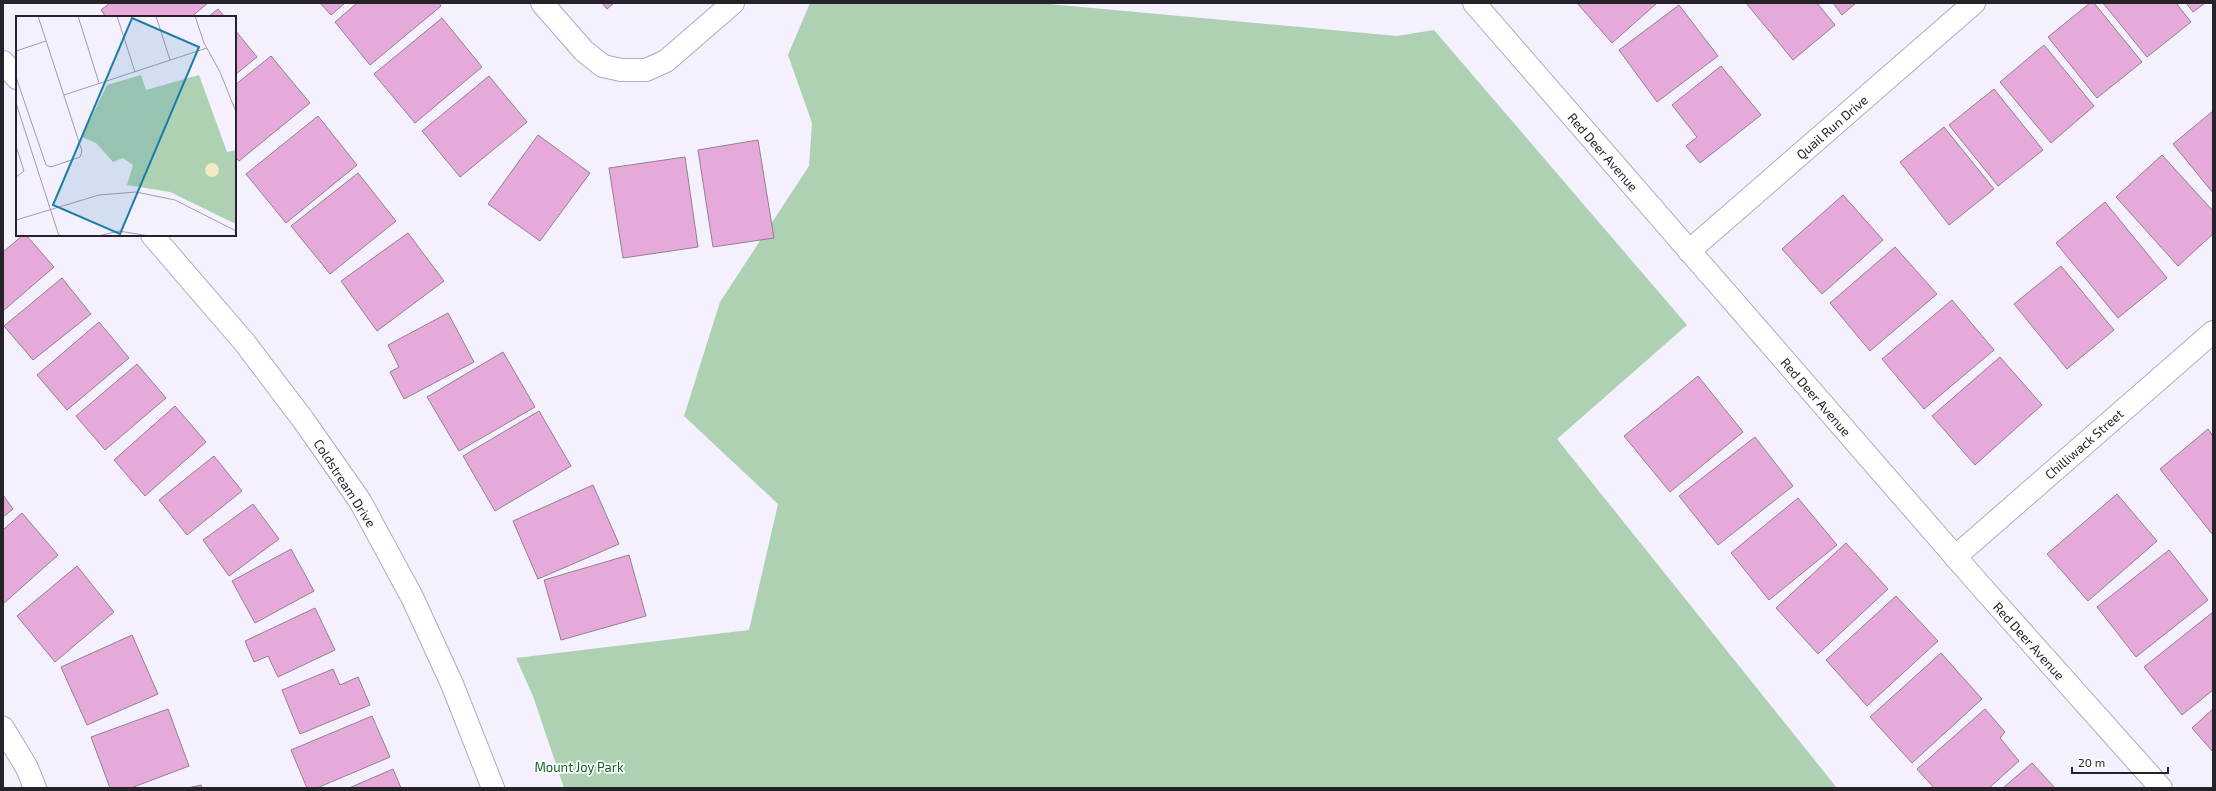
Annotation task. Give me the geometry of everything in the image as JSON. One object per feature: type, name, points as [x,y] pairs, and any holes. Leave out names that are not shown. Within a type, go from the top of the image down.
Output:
[{"type":"street","points":[[542,3],[584,51],[603,66],[621,70],[646,70],[666,61],[733,3]]},
{"type":"street","name":"Red Deer Avenue","points":[[1474,3],[1955,557],[2161,788]]},
{"type":"street","name":"Quail Run Drive","points":[[1689,251],[1974,3]]},
{"type":"street","points":[[3,62],[16,77]]},
{"type":"street","name":"Coldstream Drive","points":[[153,236],[245,343],[304,421],[360,501],[412,597],[449,677],[493,788]]},
{"type":"street","name":"Chilliwack Street","points":[[1955,557],[2213,332]]},
{"type":"street","points":[[3,728],[27,768],[35,788]]},
{"type":"green space","name":"Mount Joy Park","points":[[810,3],[1038,3],[1397,36],[1434,30],[1687,325],[1557,439],[1837,788],[564,788],[533,696],[516,658],[749,630],[778,504],[684,416],[720,302],[809,166],[812,123],[788,55]]},
{"type":"building","points":[[110,3],[208,3],[192,16],[105,16],[101,10]]},
{"type":"building","points":[[320,3],[345,3],[331,15]]},
{"type":"building","points":[[357,3],[439,3],[441,6],[370,65],[335,22]]},
{"type":"building","points":[[602,3],[614,3],[607,9]]},
{"type":"building","points":[[1577,3],[1657,3],[1612,43]]},
{"type":"building","points":[[1746,3],[1817,3],[1835,25],[1793,60]]},
{"type":"building","points":[[1833,3],[1856,3],[1842,15]]},
{"type":"building","points":[[2090,3],[2094,3],[2142,62],[2097,98],[2048,37]]},
{"type":"building","points":[[2103,3],[2176,3],[2191,22],[2147,57]]},
{"type":"building","points":[[2186,3],[2205,3],[2193,12]]},
{"type":"building","points":[[1679,5],[1718,56],[1657,102],[1619,50]]},
{"type":"building","points":[[218,9],[224,16],[209,16]]},
{"type":"building","points":[[442,18],[482,67],[415,123],[374,74]]},
{"type":"building","points":[[236,31],[257,57],[236,74]]},
{"type":"building","points":[[2044,45],[2094,106],[2051,143],[2000,82]]},
{"type":"building","points":[[271,56],[310,103],[239,161],[236,158],[236,84]]},
{"type":"building","points":[[1721,66],[1761,115],[1700,163],[1686,146],[1697,137],[1672,105]]},
{"type":"building","points":[[489,76],[527,122],[460,177],[422,131]]},
{"type":"building","points":[[1994,89],[2043,150],[1998,186],[1949,125]]},
{"type":"building","points":[[2213,111],[2213,193],[2173,144]]},
{"type":"building","points":[[318,116],[357,165],[286,223],[246,174]]},
{"type":"building","points":[[1944,127],[1994,189],[1949,225],[1900,162]]},
{"type":"building","points":[[538,135],[590,173],[540,241],[488,204]]},
{"type":"building","points":[[758,140],[774,238],[713,247],[698,150]]},
{"type":"building","points":[[2162,155],[2213,211],[2213,234],[2178,266],[2116,197]]},
{"type":"building","points":[[685,157],[698,247],[623,258],[609,168]]},
{"type":"building","points":[[358,173],[396,221],[330,274],[291,226]]},
{"type":"building","points":[[1843,195],[1883,240],[1822,294],[1782,249]]},
{"type":"building","points":[[2105,202],[2167,278],[2118,318],[2056,243]]},
{"type":"building","points":[[408,233],[444,281],[377,331],[341,281]]},
{"type":"building","points":[[22,236],[27,236],[54,267],[3,311],[3,252]]},
{"type":"building","points":[[1895,247],[1937,294],[1870,351],[1830,303]]},
{"type":"building","points":[[2061,266],[2114,330],[2067,369],[2014,304]]},
{"type":"building","points":[[62,278],[91,314],[33,360],[4,326]]},
{"type":"building","points":[[1952,300],[1994,350],[1924,409],[1882,359]]},
{"type":"building","points":[[448,313],[474,362],[404,399],[390,372],[399,367],[388,345]]},
{"type":"building","points":[[99,322],[129,358],[67,410],[37,375]]},
{"type":"building","points":[[503,352],[535,407],[459,451],[427,397]]},
{"type":"building","points":[[2000,357],[2042,405],[1975,465],[1932,416]]},
{"type":"building","points":[[137,364],[166,398],[105,450],[76,416]]},
{"type":"building","points":[[1698,376],[1743,432],[1670,492],[1624,436]]},
{"type":"building","points":[[175,406],[206,442],[145,496],[114,460]]},
{"type":"building","points":[[539,411],[571,466],[495,511],[463,456]]},
{"type":"building","points":[[2208,429],[2213,436],[2213,535],[2160,469]]},
{"type":"building","points":[[1755,437],[1793,486],[1718,545],[1679,496]]},
{"type":"building","points":[[214,456],[242,491],[187,535],[159,500]]},
{"type":"building","points":[[593,485],[619,544],[538,579],[513,521]]},
{"type":"building","points":[[2117,494],[2157,541],[2088,601],[2047,554]]},
{"type":"building","points":[[3,495],[13,509],[3,517]]},
{"type":"building","points":[[1798,498],[1837,545],[1769,600],[1731,553]]},
{"type":"building","points":[[253,504],[279,539],[229,576],[203,540]]},
{"type":"building","points":[[22,513],[58,555],[3,604],[3,530]]},
{"type":"building","points":[[1846,543],[1888,589],[1818,654],[1776,608]]},
{"type":"building","points":[[291,549],[314,591],[255,623],[232,581]]},
{"type":"building","points":[[2169,550],[2208,600],[2136,657],[2097,607]]},
{"type":"building","points":[[629,555],[646,616],[561,640],[544,580]]},
{"type":"building","points":[[77,566],[114,612],[55,662],[17,616]]},
{"type":"building","points":[[1896,596],[1938,641],[1867,706],[1826,660]]},
{"type":"building","points":[[315,608],[335,650],[278,677],[268,656],[254,662],[245,641]]},
{"type":"building","points":[[2213,612],[2213,690],[2182,715],[2144,667]]},
{"type":"building","points":[[132,635],[158,694],[87,725],[61,667]]},
{"type":"building","points":[[1941,653],[1982,699],[1912,763],[1870,717]]},
{"type":"building","points":[[333,669],[340,685],[358,677],[370,705],[300,734],[282,690]]},
{"type":"building","points":[[168,709],[189,766],[131,788],[110,788],[91,737]]},
{"type":"building","points":[[1985,709],[2005,732],[2000,738],[2019,761],[1989,788],[1934,788],[1917,769]]},
{"type":"building","points":[[2213,709],[2213,752],[2192,728]]},
{"type":"building","points":[[372,716],[390,757],[317,788],[307,788],[291,750]]},
{"type":"building","points":[[2032,763],[2055,788],[2003,788]]},
{"type":"building","points":[[393,769],[401,788],[349,788]]},
{"type":"building","points":[[201,785],[202,788],[188,788]]}]
